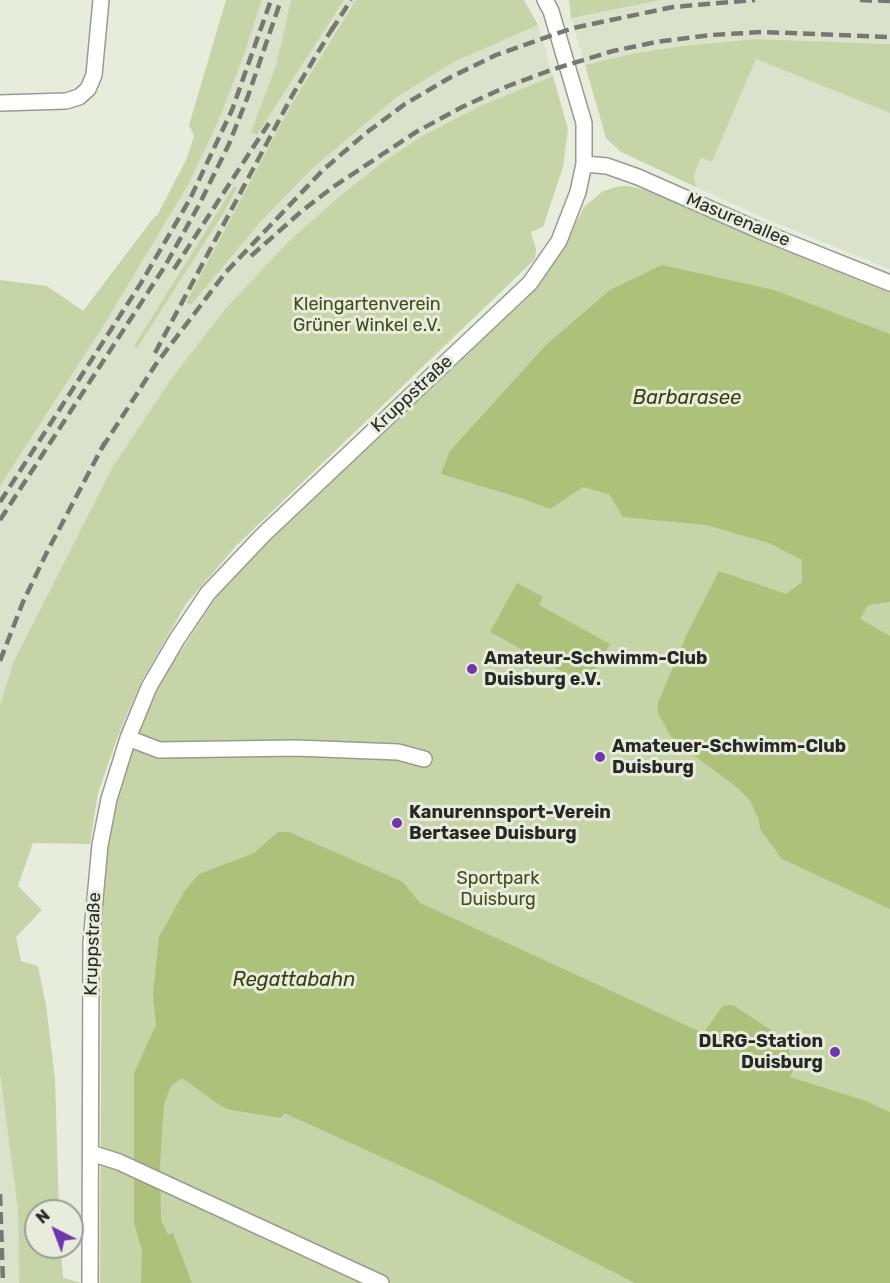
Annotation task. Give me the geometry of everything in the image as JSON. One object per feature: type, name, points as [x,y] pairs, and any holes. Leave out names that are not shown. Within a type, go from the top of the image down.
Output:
[{"type":"street","points":[[0,103],[66,101],[79,97],[88,89],[94,75],[101,0]]},
{"type":"street","name":"Kruppstraße","points":[[90,1283],[91,943],[96,871],[109,798],[128,738],[148,687],[208,593],[243,553],[530,283],[559,241],[578,192],[584,164],[584,123],[549,4]]},
{"type":"street","name":"Masurenallee","points":[[584,164],[607,166],[638,177],[765,233],[890,284]]},
{"type":"street","points":[[128,738],[159,750],[296,748],[398,752],[424,759]]},
{"type":"street","points":[[91,1153],[104,1155],[381,1283]]},
{"type":"shaded area","points":[[262,0],[291,0],[257,135],[344,0],[356,0],[291,105],[186,301],[191,305],[263,219],[314,167],[397,97],[454,62],[538,25],[553,76],[480,106],[422,136],[383,162],[289,241],[226,308],[174,375],[112,468],[13,663],[0,706],[0,486],[104,325],[188,185],[218,122]]},
{"type":"shaded area","points":[[661,0],[890,0],[890,44],[756,39],[635,53],[585,65],[571,18]]},
{"type":"shaded area","points":[[756,59],[890,113],[890,269],[766,219],[696,187],[694,175],[701,158],[712,162]]},
{"type":"shaded area","points":[[0,1074],[18,1210],[19,1283],[0,1283]]},
{"type":"green space","points":[[226,0],[262,0],[218,122],[188,185],[104,325],[0,486],[0,280],[47,286],[83,311],[157,216],[187,158],[194,136],[189,125]]},
{"type":"green space","points":[[291,0],[344,0],[257,135],[251,132],[276,66]]},
{"type":"green space","points":[[356,0],[524,0],[538,25],[454,62],[397,97],[314,167],[263,219],[191,305],[186,302],[291,105]]},
{"type":"green space","points":[[569,0],[661,0],[571,18]]},
{"type":"green space","points":[[756,39],[890,44],[890,113],[756,59],[712,162],[701,158],[694,175],[696,187],[621,152],[606,138],[585,65],[635,53]]},
{"type":"green space","name":"Kleingartenverein Grüner Winkel e.V.","points":[[553,76],[568,129],[563,167],[543,227],[531,232],[536,249],[535,259],[236,546],[186,604],[141,682],[119,733],[98,793],[90,844],[33,843],[18,886],[42,910],[16,937],[21,961],[38,966],[46,1005],[55,1079],[59,1199],[24,1199],[24,1259],[62,1259],[63,1278],[82,1283],[19,1283],[18,1210],[0,1074],[0,706],[13,663],[112,468],[174,375],[226,308],[289,241],[341,195],[383,162],[422,136],[480,106]]},
{"type":"green space","points":[[234,186],[237,188],[224,212],[137,348],[134,346]]},
{"type":"green space","name":"Sportpark Duisburg","points":[[620,186],[645,190],[890,291],[890,1283],[100,1283],[102,886],[112,817],[134,736],[167,672],[219,593],[252,557],[530,295],[558,258],[584,207],[603,191]]},
{"type":"water","name":"Barbarasee","points":[[662,265],[774,290],[890,334],[890,602],[868,605],[860,619],[890,636],[890,909],[782,859],[760,829],[759,820],[751,802],[738,788],[676,742],[658,713],[658,703],[686,636],[719,571],[786,594],[802,582],[802,560],[769,543],[706,525],[623,517],[609,494],[583,487],[550,509],[441,474],[450,451],[547,344],[610,290]]},
{"type":"water","points":[[517,583],[543,597],[539,605],[610,644],[587,685],[490,632]]},
{"type":"water","name":"Regattabahn","points":[[278,832],[289,832],[403,882],[420,903],[703,1033],[723,1006],[736,1007],[786,1040],[794,1069],[790,1077],[866,1101],[890,1112],[890,1283],[635,1283],[434,1181],[322,1130],[284,1113],[281,1118],[231,1110],[221,1106],[182,1078],[171,1086],[164,1104],[160,1164],[161,1220],[168,1235],[173,1233],[192,1283],[141,1283],[142,1250],[134,1223],[134,1073],[156,1025],[153,994],[159,937],[184,892],[199,874],[254,853]]},
{"type":"railway","points":[[0,502],[141,283],[190,199],[232,110],[271,0]]},
{"type":"railway","points":[[0,520],[165,266],[200,203],[229,144],[281,0]]},
{"type":"railway","points":[[331,31],[351,0]]},
{"type":"railway","points":[[102,448],[156,364],[226,272],[323,170],[366,133],[405,104],[451,77],[496,55],[573,28],[673,7],[755,0]]},
{"type":"railway","points":[[860,0],[890,1]]},
{"type":"railway","points":[[155,353],[293,94],[335,24]]},
{"type":"railway","points":[[251,256],[333,187],[416,132],[462,107],[551,70],[613,51],[656,42],[711,35],[763,32],[890,37]]},
{"type":"railway","points":[[174,269],[269,123]]},
{"type":"railway","points":[[0,661],[23,602],[105,442]]},
{"type":"railway","points":[[0,1194],[3,1283]]},
{"type":"place","name":"Amateur-Schwimm-Club Duisburg e.V.","points":[[472,669]]},
{"type":"place","name":"Amateuer-Schwimm-Club Duisburg","points":[[600,757]]},
{"type":"place","name":"Kanurennsport-Verein Bertasee Duisburg","points":[[397,823]]},
{"type":"place","name":"DLRG-Station Duisburg","points":[[835,1052]]}]
